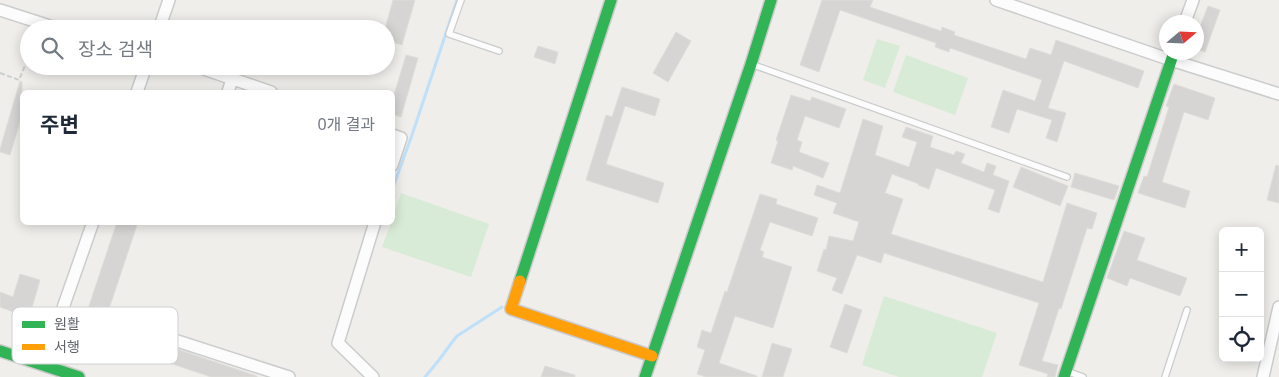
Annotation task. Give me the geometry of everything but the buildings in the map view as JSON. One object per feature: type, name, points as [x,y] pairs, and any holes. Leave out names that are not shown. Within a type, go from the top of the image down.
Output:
[{"type":"main road","points":[[611,0],[511,309],[652,356]]},
{"type":"main road","points":[[645,377],[771,0]]},
{"type":"main road","points":[[1065,374],[1171,60]]},
{"type":"main road","points":[[0,351],[12,356]]},
{"type":"main road","points":[[32,364],[79,377]]},
{"type":"street","points":[[162,20],[169,0]]},
{"type":"street","points":[[996,0],[1159,52]]},
{"type":"street","points":[[1188,15],[1193,0]]},
{"type":"street","points":[[0,10],[31,20]]},
{"type":"street","points":[[1183,60],[1279,94]]},
{"type":"street","points":[[139,90],[143,75]]},
{"type":"street","points":[[221,75],[266,90]]},
{"type":"street","points":[[229,90],[232,79]]},
{"type":"street","points":[[395,136],[401,138],[395,156]]},
{"type":"street","points":[[63,307],[92,225]]},
{"type":"street","points":[[373,377],[338,343],[374,225]]},
{"type":"street","points":[[1263,377],[1279,308]]},
{"type":"street","points":[[178,341],[289,377]]},
{"type":"street","points":[[42,368],[43,364]]},
{"type":"lane","points":[[461,0],[449,34],[500,51]]},
{"type":"lane","points":[[751,64],[1067,177]]},
{"type":"lane","points":[[1165,377],[1187,310]]},
{"type":"lane","points":[[1065,374],[1083,377]]},
{"type":"path","points":[[0,73],[19,80],[21,75]]},
{"type":"green space","points":[[877,39],[900,46],[885,88],[863,80]]},
{"type":"green space","points":[[906,55],[968,78],[955,115],[893,92]]},
{"type":"green space","points":[[401,193],[489,224],[471,277],[382,247],[390,225],[395,225],[395,211]]},
{"type":"green space","points":[[884,296],[997,333],[982,377],[899,377],[862,365]]},
{"type":"waterway","points":[[395,182],[457,0]]},
{"type":"waterway","points":[[375,239],[380,225]]},
{"type":"waterway","points":[[425,377],[457,336],[502,307]]},
{"type":"traffic: fast","points":[[520,281],[611,0]]},
{"type":"traffic: fast","points":[[645,377],[771,0]]},
{"type":"traffic: fast","points":[[1064,377],[1171,60]]},
{"type":"traffic: fast","points":[[0,351],[12,355]]},
{"type":"traffic: fast","points":[[40,364],[79,377]]},
{"type":"traffic: slow","points":[[520,281],[511,309],[652,356]]}]
